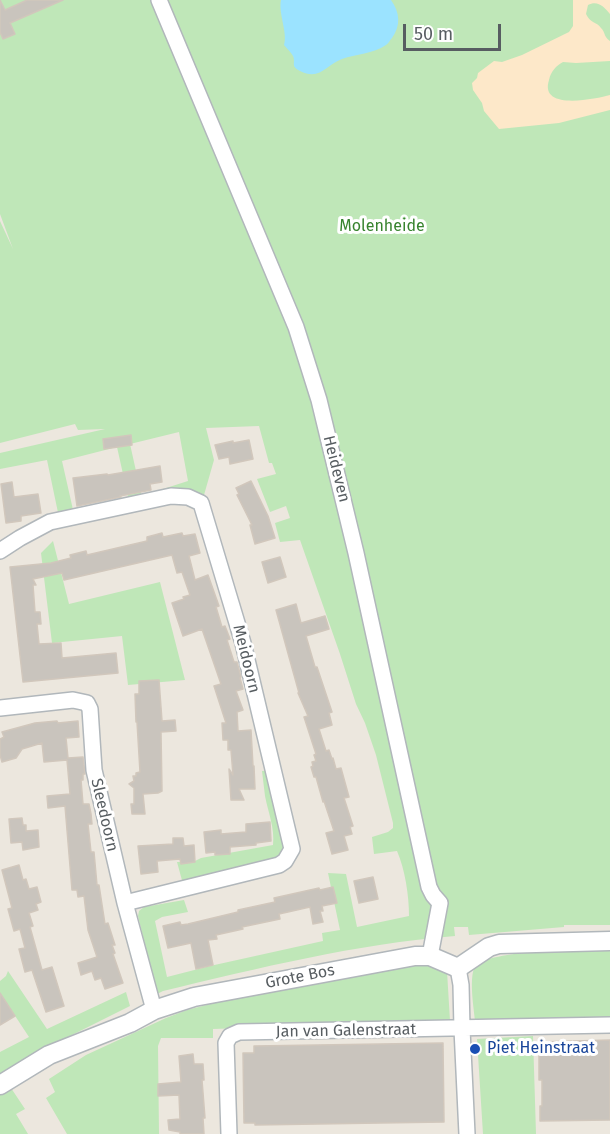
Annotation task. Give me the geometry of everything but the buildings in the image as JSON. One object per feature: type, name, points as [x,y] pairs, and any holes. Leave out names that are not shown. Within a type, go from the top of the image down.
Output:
[{"type":"street","name":"Heideven","points":[[159,0],[296,327],[319,400],[356,553],[429,887],[440,903],[430,956]]},
{"type":"street","name":"Meidoorn","points":[[0,551],[50,522],[171,496],[188,497],[201,503],[243,643],[291,849],[285,861],[279,865],[125,903]]},
{"type":"street","name":"Sleedoorn","points":[[0,708],[73,700],[87,704],[90,709],[94,770],[125,903],[154,1010]]},
{"type":"street","points":[[467,1134],[461,985],[458,968],[489,947],[499,944],[610,941]]},
{"type":"street","name":"Grote Bos","points":[[0,1085],[49,1055],[130,1023],[154,1010],[194,997],[415,956],[430,956],[458,968]]},
{"type":"street","points":[[462,1029],[610,1025]]},
{"type":"street","name":"Jan van Galenstraat","points":[[229,1134],[226,1043],[230,1036],[238,1032],[462,1029]]},
{"type":"green space","name":"Molenheide","points":[[0,0],[610,0],[610,925],[564,925],[564,927],[469,935],[468,927],[454,927],[455,936],[381,945],[308,958],[199,982],[157,994],[138,916],[139,911],[144,907],[184,900],[188,912],[162,917],[155,921],[167,977],[323,941],[322,933],[340,930],[328,873],[346,874],[357,927],[409,916],[406,883],[397,851],[374,854],[372,837],[393,828],[376,755],[356,704],[300,540],[280,542],[275,523],[290,518],[286,506],[270,512],[257,479],[276,474],[272,463],[269,463],[259,426],[206,428],[214,460],[204,495],[164,503],[163,489],[188,481],[179,432],[130,444],[144,507],[131,510],[117,447],[62,461],[76,523],[61,527],[47,460],[0,469],[0,453],[105,429],[78,430],[75,424],[0,443],[0,221],[13,249],[0,214]]},
{"type":"green space","points":[[53,541],[69,604],[160,582],[185,680],[128,685],[122,636],[52,643],[41,553]]},
{"type":"green space","points":[[275,770],[293,835],[278,864],[183,884],[177,862],[193,862],[201,858],[273,845],[272,826],[262,771]]},
{"type":"green space","points":[[610,946],[610,1018],[475,1021],[472,976],[476,965],[484,960],[539,951]]},
{"type":"green space","points":[[441,963],[447,971],[450,1021],[213,1029],[213,1038],[161,1038],[158,1046],[159,1134],[67,1134],[46,1098],[55,1092],[49,1079],[86,1055],[187,1010],[226,1000],[405,966]]},
{"type":"green space","points":[[8,971],[47,1029],[126,992],[130,1006],[42,1050],[0,1077],[0,1052],[29,1037],[0,993],[0,981]]},
{"type":"green space","points":[[533,1036],[536,1134],[483,1134],[477,1039]]},
{"type":"green space","points":[[11,1088],[25,1109],[16,1114],[28,1134],[0,1134],[0,1093]]},
{"type":"sand","points":[[573,0],[610,0],[610,14],[595,3],[588,5],[586,14],[603,30],[610,41],[610,61],[563,62],[551,74],[548,90],[552,96],[570,101],[610,95],[610,110],[559,123],[499,129],[484,111],[482,103],[473,90],[472,83],[478,73],[494,61],[502,62],[522,55],[569,32],[573,26]]},
{"type":"water","points":[[281,0],[391,0],[398,14],[398,24],[392,38],[381,48],[342,59],[318,73],[307,74],[295,68],[294,58],[284,45]]},
{"type":"place","name":"Piet Heinstraat","points":[[475,1049]]}]
